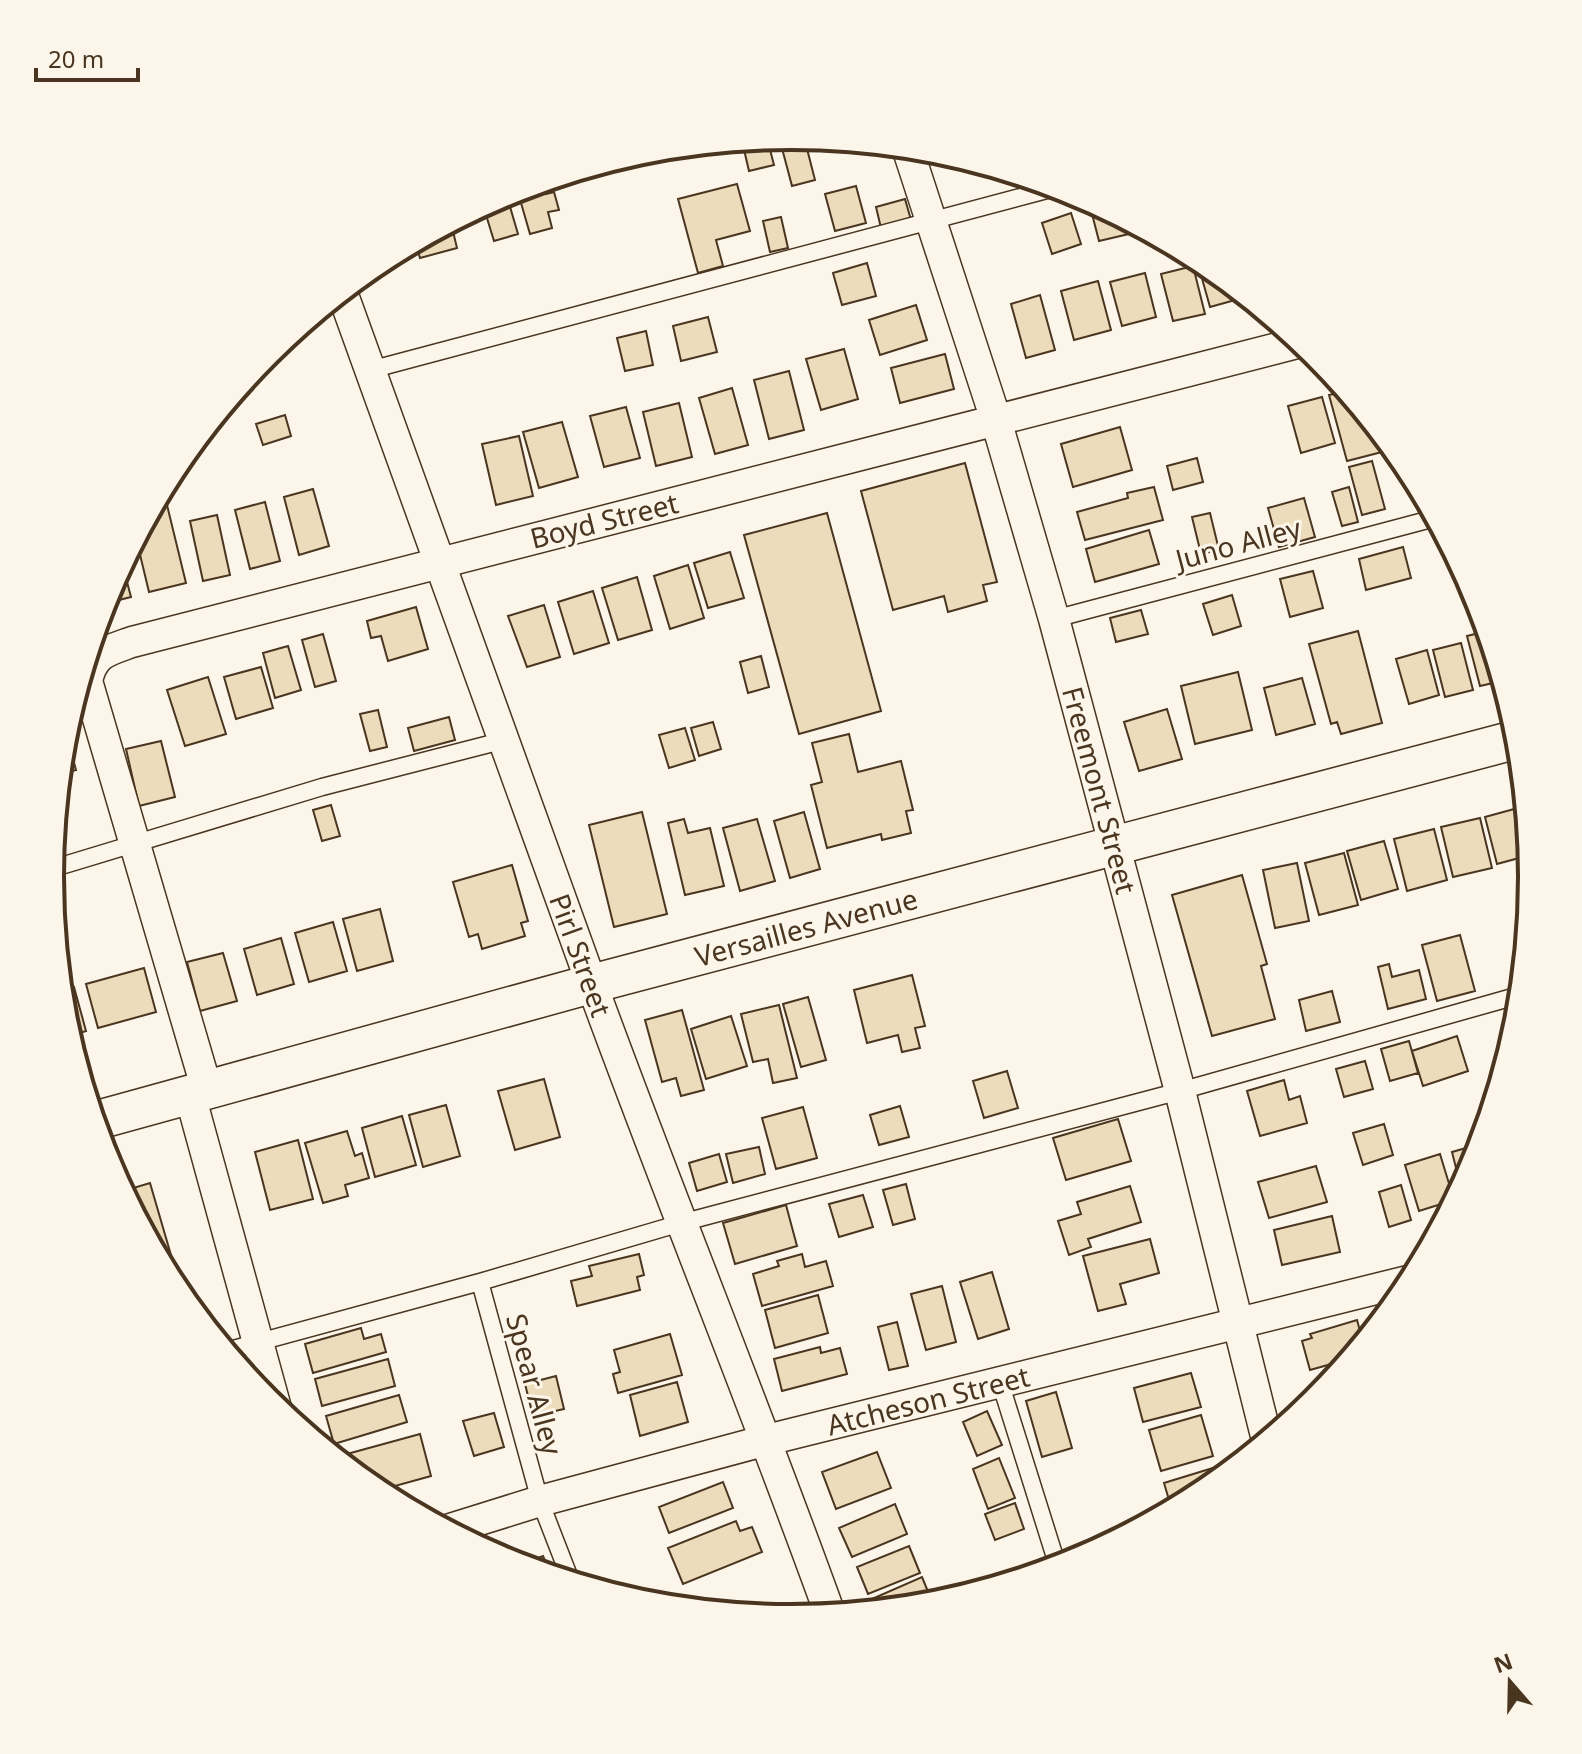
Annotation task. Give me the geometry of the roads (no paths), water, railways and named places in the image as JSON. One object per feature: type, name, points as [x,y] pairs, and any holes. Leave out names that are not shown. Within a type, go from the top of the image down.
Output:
[{"type":"street","name":"Freemont Street","points":[[911,160],[996,420],[1054,619],[1180,1091],[1264,1429]]},
{"type":"street","name":"Pirl Street","points":[[346,302],[591,984],[767,1440],[826,1603]]},
{"type":"street","name":"Boyd Street","points":[[99,655],[132,642],[1287,346]]},
{"type":"street","name":"Boyd Street","points":[[89,688],[134,842],[268,1382]]},
{"type":"street","name":"Versailles Avenue","points":[[105,1118],[591,984],[1505,742]]},
{"type":"street","name":"Atcheson Street","points":[[462,1525],[540,1501],[767,1440],[1392,1285]]},
{"type":"lane","points":[[370,370],[1036,193]]},
{"type":"lane","name":"Juno Alley","points":[[1054,619],[1425,521]]},
{"type":"lane","points":[[65,865],[322,787],[505,740]]},
{"type":"lane","points":[[237,1348],[681,1223],[1180,1091],[1507,999]]},
{"type":"lane","name":"Spear Alley","points":[[480,1282],[540,1501],[566,1568]]},
{"type":"lane","points":[[1000,1382],[1054,1554]]}]
